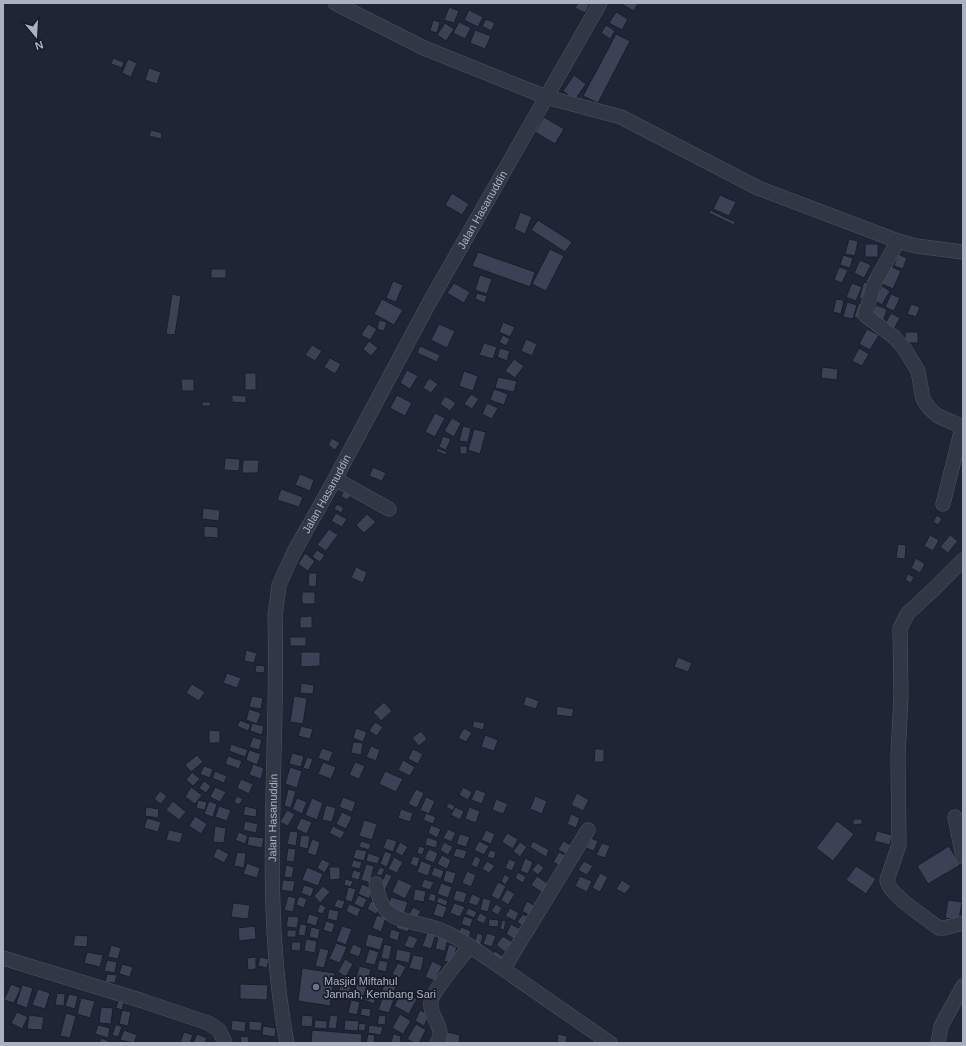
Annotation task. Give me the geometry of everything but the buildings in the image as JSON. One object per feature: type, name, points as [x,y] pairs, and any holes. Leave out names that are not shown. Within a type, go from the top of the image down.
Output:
[{"type":"street","points":[[335,3],[424,48],[546,97],[621,117],[635,123],[708,163],[758,188],[898,241],[916,246],[963,252]]},
{"type":"street","name":"Jalan Hasanuddin","points":[[287,1043],[279,984],[273,883],[276,601],[278,585],[284,571],[429,303],[600,3]]},
{"type":"street","points":[[898,241],[874,284],[865,315],[894,337],[904,348],[918,371],[923,399],[929,408],[938,416],[961,426],[961,432],[943,504]]},
{"type":"street","points":[[335,479],[389,509]]},
{"type":"street","points":[[963,560],[908,613],[900,628],[901,696],[898,756],[899,845],[887,880],[887,884],[896,895],[939,928],[963,923]]},
{"type":"street","points":[[955,817],[963,857]]},
{"type":"street","points":[[504,968],[588,830]]},
{"type":"street","points":[[376,884],[384,907],[397,919],[440,930],[470,946],[504,968],[610,1043]]},
{"type":"street","points":[[438,1043],[442,1034],[431,1012],[431,1000],[470,946]]},
{"type":"street","points":[[3,958],[135,998],[208,1023],[219,1030],[225,1043]]},
{"type":"street","points":[[938,1043],[941,1026],[963,986]]},
{"type":"place","name":"Masjid Miftahul Jannah, Kembang Sari","points":[[316,987]]}]
